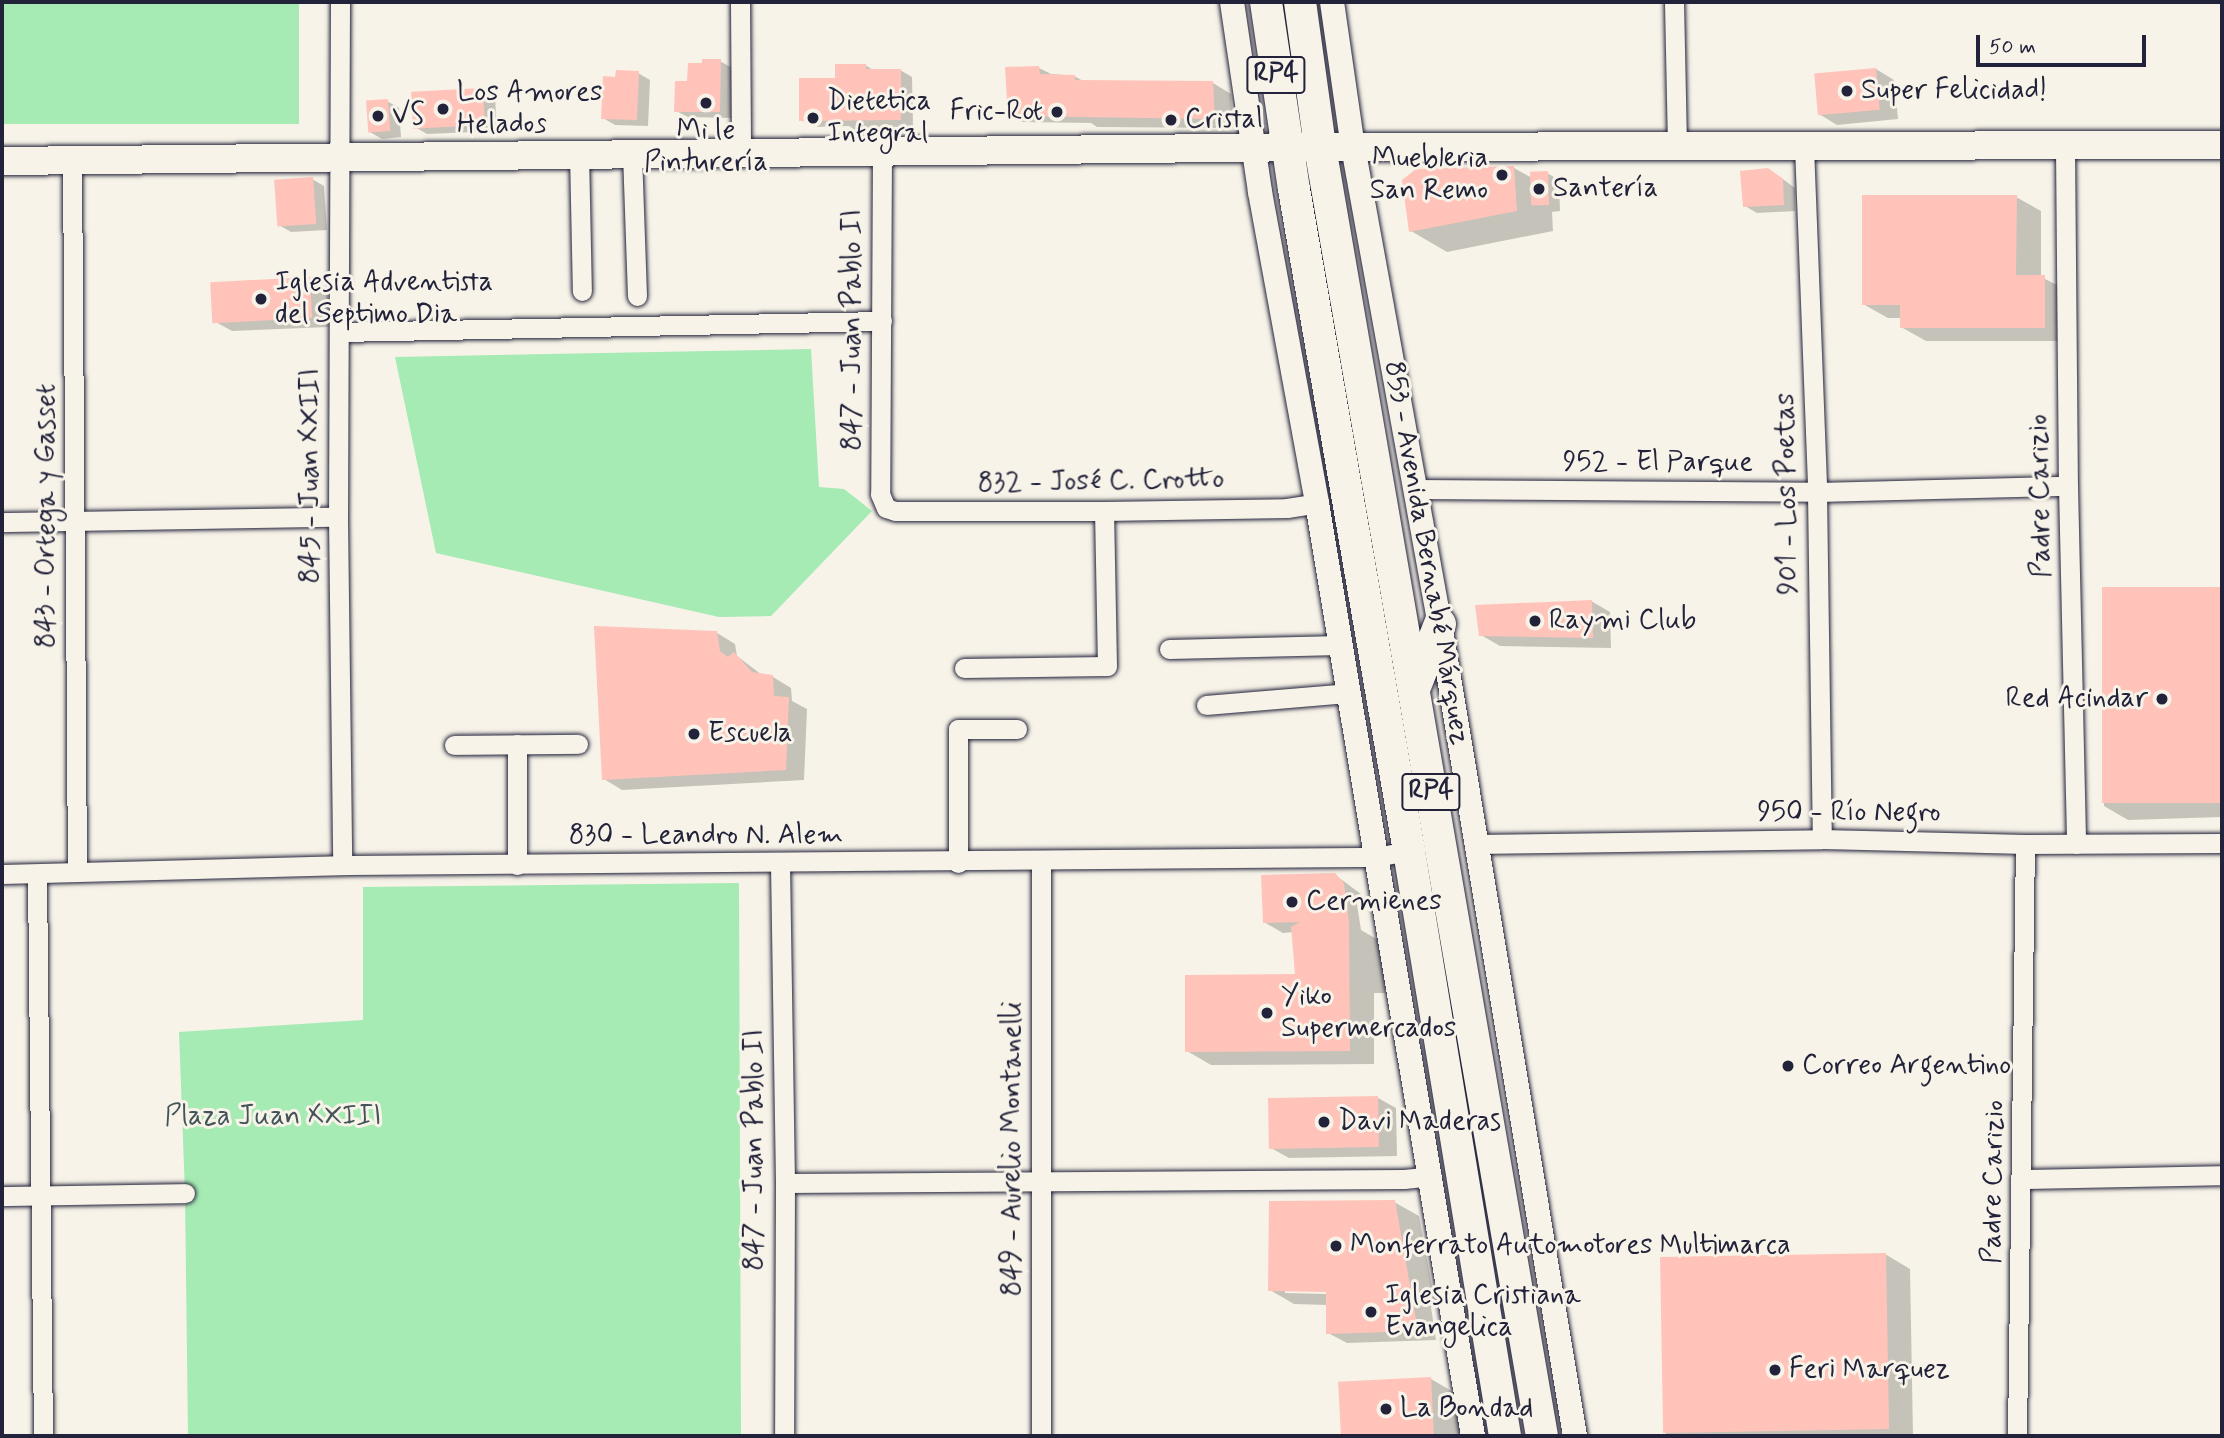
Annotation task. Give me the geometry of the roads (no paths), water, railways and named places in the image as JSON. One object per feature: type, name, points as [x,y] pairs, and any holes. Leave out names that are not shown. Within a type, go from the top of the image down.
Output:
[{"type":"main road","name":"RP4","points":[[1266,2],[1288,147],[1409,851],[1505,1436]]},
{"type":"main road","name":"853 - Avenida Bernabé Márquez","points":[[1300,2],[1320,147],[1542,1436]]},
{"type":"main road","points":[[2,161],[1288,147],[2222,145]]},
{"type":"main road","points":[[1414,690],[1440,624]]},
{"type":"street","name":"845 - Juan XXIII","points":[[340,2],[338,517],[342,865]]},
{"type":"street","points":[[740,2],[741,152]]},
{"type":"street","points":[[1232,2],[1253,148],[1317,503],[1375,857],[1432,1176],[1473,1436]]},
{"type":"street","name":"853 - Avenida Bernabé Márquez","points":[[1332,2],[1353,147],[1440,624],[1575,1436]]},
{"type":"street","points":[[1674,2],[1676,147]]},
{"type":"street","name":"901 - Los Poetas","points":[[1804,146],[1817,492],[1822,839]]},
{"type":"street","name":"Padre Carizio","points":[[2065,147],[2068,486],[2076,844]]},
{"type":"street","name":"847 - Juan Pablo II","points":[[882,151],[880,494],[886,508]]},
{"type":"street","points":[[579,153],[582,291]]},
{"type":"street","points":[[632,153],[637,296]]},
{"type":"street","name":"843 - Ortega y Gasset","points":[[72,159],[77,872]]},
{"type":"street","points":[[339,332],[882,321]]},
{"type":"street","name":"952 - El Parque","points":[[1415,489],[1817,492],[2068,486]]},
{"type":"street","name":"832 - José C. Crotto","points":[[886,508],[895,512],[1104,511],[1287,508],[1317,503]]},
{"type":"street","points":[[964,668],[1107,666],[1104,511]]},
{"type":"street","points":[[2,522],[338,517]]},
{"type":"street","points":[[1169,649],[1341,645]]},
{"type":"street","points":[[1206,705],[1349,693]]},
{"type":"street","points":[[958,863],[958,729],[1017,729]]},
{"type":"street","points":[[517,744],[517,865]]},
{"type":"street","points":[[454,746],[578,744]]},
{"type":"street","name":"950 - Río Negro","points":[[1476,844],[1822,839],[2025,844],[2222,843]]},
{"type":"street","name":"Padre Carizio","points":[[2017,1436],[2025,844]]},
{"type":"street","name":"830 - Leandro N. Alem","points":[[2,874],[342,865],[958,863],[1375,857],[1409,851]]},
{"type":"street","name":"849 - Aurelio Montanelli","points":[[1041,862],[1041,1436]]},
{"type":"street","name":"847 - Juan Pablo II","points":[[780,864],[785,1183],[784,1436]]},
{"type":"street","points":[[37,874],[43,1436]]},
{"type":"street","points":[[2022,1179],[2222,1175]]},
{"type":"street","points":[[785,1183],[1404,1179],[1432,1176]]},
{"type":"street","points":[[2,1196],[185,1193]]},
{"type":"place","name":"Super Felicidad!","points":[[1847,91]]},
{"type":"place","name":"Mi le Pinturería","points":[[706,103]]},
{"type":"place","name":"Los Amores Helados","points":[[443,109]]},
{"type":"place","name":"Fric-Rot","points":[[1057,112]]},
{"type":"place","name":"VS","points":[[378,116]]},
{"type":"place","name":"Dietetica Integral","points":[[813,118]]},
{"type":"place","name":"Cristal","points":[[1171,120]]},
{"type":"place","name":"Muebleria San Remo","points":[[1502,175]]},
{"type":"place","name":"Santería","points":[[1539,189]]},
{"type":"place","name":"Iglesia Adventista del Septimo Dia","points":[[261,299]]},
{"type":"place","name":"Raymi Club","points":[[1535,621]]},
{"type":"place","name":"Red Acindar","points":[[2162,699]]},
{"type":"place","name":"Escuela","points":[[694,734]]},
{"type":"place","name":"Cermienes","points":[[1292,902]]},
{"type":"place","name":"Yiko Supermercados","points":[[1267,1013]]},
{"type":"place","name":"Correo Argentino","points":[[1788,1066]]},
{"type":"place","name":"Davi Maderas","points":[[1324,1122]]},
{"type":"place","name":"Monferrato Automotores Multimarca","points":[[1336,1246]]},
{"type":"place","name":"Iglesia Cristiana Evangelica","points":[[1371,1312]]},
{"type":"place","name":"Feri Marquez","points":[[1775,1370]]},
{"type":"place","name":"La Bondad","points":[[1386,1409]]},
{"type":"park label","name":"Plaza Juan XXIII","points":[[273,1117]]}]
